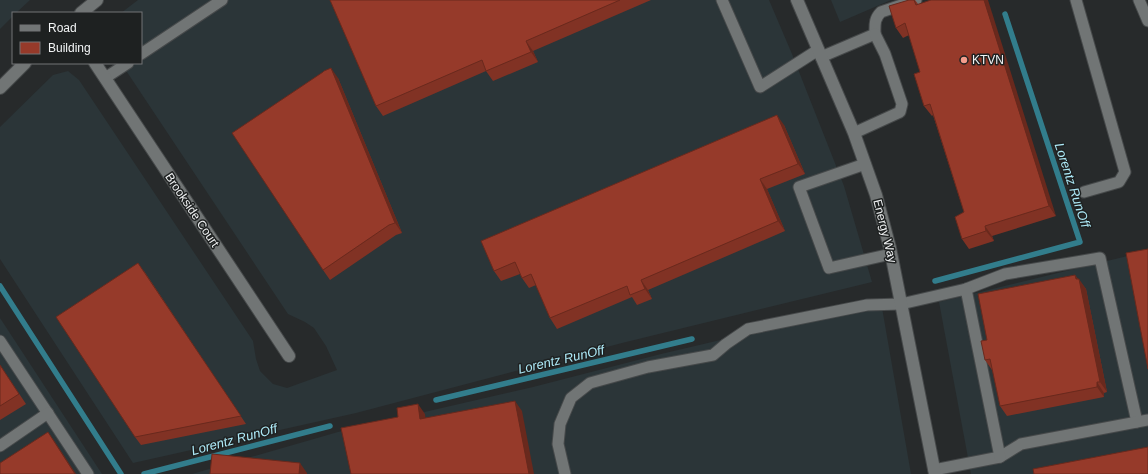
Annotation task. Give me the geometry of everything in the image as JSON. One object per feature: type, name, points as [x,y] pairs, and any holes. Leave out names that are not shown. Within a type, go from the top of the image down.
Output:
[{"type":"street","points":[[82,12],[97,0]]},
{"type":"street","name":"Energy Way","points":[[797,0],[854,133],[876,196],[891,254],[934,472]]},
{"type":"street","points":[[0,88],[24,64]]},
{"type":"street","name":"Brookside Court","points":[[97,64],[289,356]]},
{"type":"lane","points":[[142,53],[222,0]]},
{"type":"lane","points":[[722,0],[760,87],[820,54],[875,34]]},
{"type":"lane","points":[[854,133],[900,112],[902,104],[885,54],[875,34],[875,22],[877,16],[881,12],[916,0]]},
{"type":"lane","points":[[1076,0],[1125,172],[1119,182],[1084,192]]},
{"type":"lane","points":[[1139,0],[1148,21]]},
{"type":"lane","points":[[106,78],[127,64]]},
{"type":"lane","points":[[865,164],[799,186],[829,268],[891,254]]},
{"type":"lane","points":[[565,474],[558,444],[560,424],[570,398],[590,383],[648,367],[713,355],[748,329],[867,305],[901,304],[966,289],[1005,274],[1100,258],[1143,421],[1021,444],[1000,457],[934,472]]},
{"type":"lane","points":[[966,289],[1000,457]]},
{"type":"lane","points":[[0,341],[88,474]]},
{"type":"lane","points":[[0,446],[48,412]]},
{"type":"shaded area","points":[[0,0],[30,0],[17,12],[12,12],[12,17],[0,29]]},
{"type":"shaded area","points":[[138,0],[769,0],[844,186],[872,282],[622,343],[356,413],[133,463],[0,259],[0,127],[53,75],[68,71],[79,80],[253,341],[260,371],[273,384],[287,388],[337,370],[326,346],[314,328],[288,314],[122,64],[142,64],[142,12],[122,12]]},
{"type":"shaded area","points":[[831,0],[891,0],[840,22]]},
{"type":"shaded area","points":[[1148,251],[1148,474],[971,474],[939,302]]},
{"type":"shaded area","points":[[881,302],[911,474],[192,474],[338,432],[533,387],[661,354]]},
{"type":"shaded area","points":[[0,318],[102,474],[0,474]]},
{"type":"building","points":[[330,0],[620,0],[526,41],[531,52],[486,71],[482,60],[376,106]]},
{"type":"building","points":[[914,0],[916,5],[931,0],[984,0],[1049,206],[985,226],[986,231],[962,239],[955,217],[964,212],[930,104],[924,106],[914,74],[920,72],[905,23],[896,28],[889,6]]},
{"type":"building","points":[[331,68],[395,223],[389,225],[323,270],[232,133],[324,71]]},
{"type":"building","points":[[777,115],[798,164],[760,179],[778,221],[641,280],[645,289],[630,295],[627,286],[550,318],[531,274],[522,278],[515,262],[494,271],[481,241]]},
{"type":"building","points":[[1148,249],[1148,369],[1126,253]]},
{"type":"building","points":[[138,263],[241,416],[135,437],[56,317]]},
{"type":"building","points":[[1075,275],[1076,279],[1079,279],[1100,382],[1097,382],[1097,387],[1000,406],[990,359],[985,360],[981,341],[987,340],[978,294]]},
{"type":"building","points":[[0,365],[19,394],[0,406]]},
{"type":"building","points":[[515,401],[529,474],[351,474],[341,428],[398,417],[397,408],[418,404],[420,419]]},
{"type":"building","points":[[48,432],[75,474],[0,474],[0,463]]},
{"type":"building","points":[[1148,447],[1148,474],[1034,474],[1033,469]]},
{"type":"building","points":[[212,454],[300,463],[299,474],[210,474]]},
{"type":"waterway","name":"Lorentz RunOff","points":[[935,281],[1080,242],[1005,14]]},
{"type":"waterway","points":[[0,286],[121,474]]},
{"type":"waterway","name":"Lorentz RunOff","points":[[436,400],[692,339]]},
{"type":"waterway","name":"Lorentz RunOff","points":[[144,474],[330,426]]},
{"type":"place","name":"KTVN","points":[[964,60]]}]
